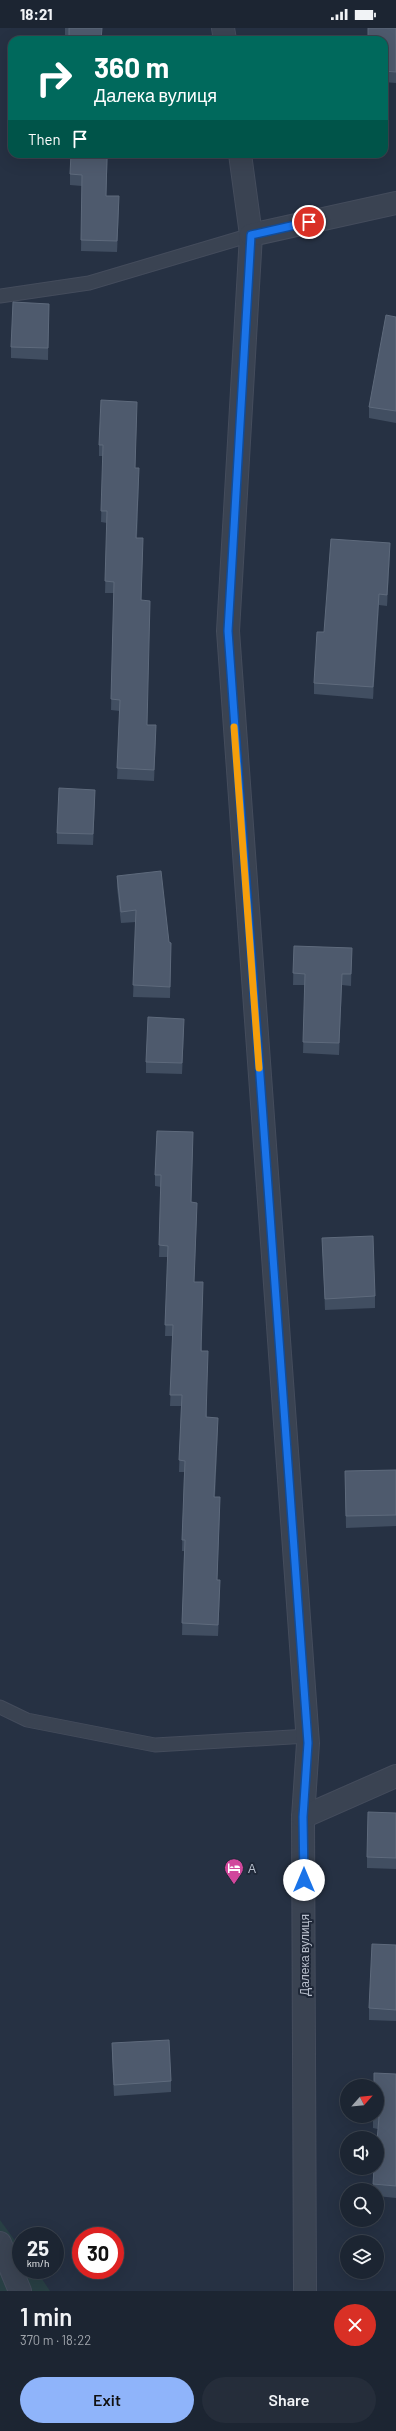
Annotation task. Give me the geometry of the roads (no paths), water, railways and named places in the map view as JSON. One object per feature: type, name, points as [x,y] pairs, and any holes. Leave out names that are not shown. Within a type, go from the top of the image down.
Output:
[{"type":"street","name":"Далека вулиця","points":[[241,158],[251,235],[228,631],[308,1736],[303,1817],[305,2291]]},
{"type":"street","points":[[251,235],[396,203]]},
{"type":"street","points":[[303,1817],[396,1776]]},
{"type":"street","points":[[0,2243],[20,2291]]},
{"type":"lane","points":[[0,296],[89,283],[251,235]]},
{"type":"lane","points":[[0,1707],[27,1720],[155,1745],[308,1736]]},
{"type":"place","name":"А","points":[[234,1885]]}]
